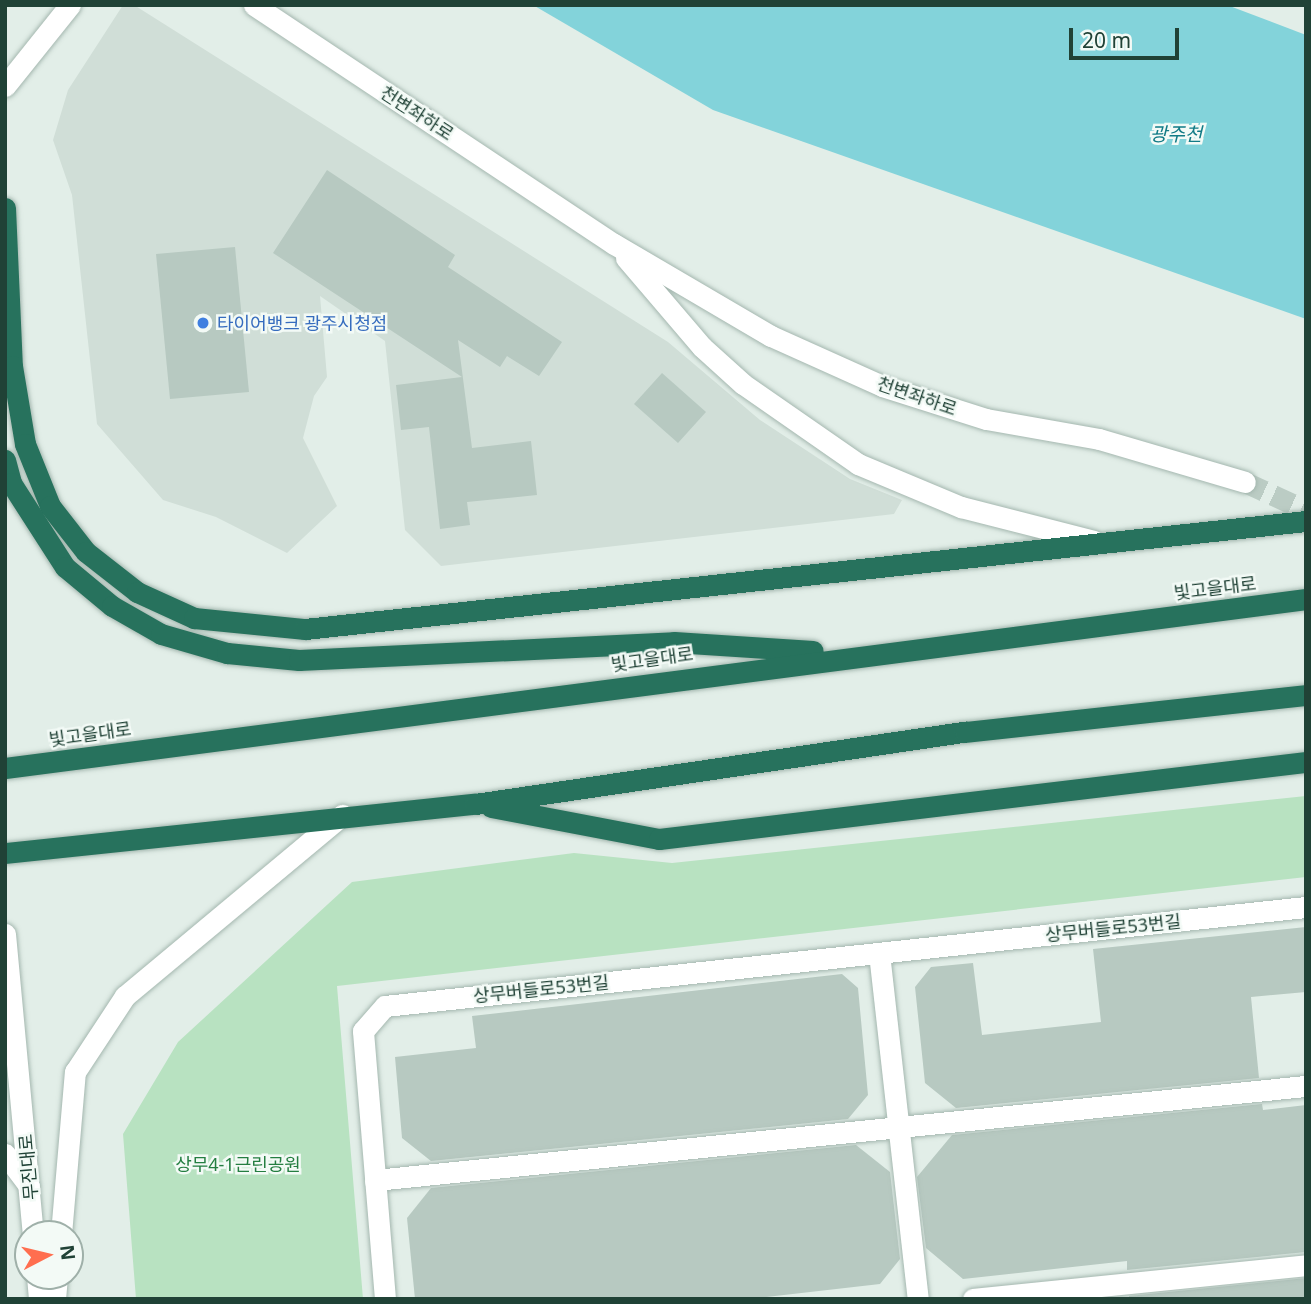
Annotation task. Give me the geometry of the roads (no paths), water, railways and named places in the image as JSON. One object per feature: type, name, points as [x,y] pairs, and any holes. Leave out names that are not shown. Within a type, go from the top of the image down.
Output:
[{"type":"highway","points":[[5,208],[8,356],[25,444],[50,506],[86,552],[137,592],[194,618],[246,628],[305,629],[631,598],[1094,541],[1306,521]]},
{"type":"highway","points":[[5,460],[10,483],[65,567],[112,606],[161,634],[228,653],[299,660],[674,642],[860,654]]},
{"type":"highway","name":"빛고을대로","points":[[5,768],[860,654],[1305,599]]},
{"type":"highway","points":[[5,853],[342,815],[475,804],[965,732],[1306,695]]},
{"type":"highway","points":[[475,804],[659,839],[1306,762]]},
{"type":"street","points":[[5,86],[70,5]]},
{"type":"street","name":"천변좌하로","points":[[254,5],[614,244],[771,336],[882,386],[986,419],[1099,439],[1245,482]]},
{"type":"street","name":"천변좌하로","points":[[614,244],[702,347],[743,384],[859,464],[961,507],[1094,541]]},
{"type":"street","points":[[62,1220],[75,1072],[125,996],[342,815]]},
{"type":"street","name":"상무버들로53번길","points":[[385,1299],[363,1031],[385,1006],[1306,907]]},
{"type":"street","name":"무진대로","points":[[5,934],[32,1220]]},
{"type":"street","points":[[879,953],[918,1299]]},
{"type":"street","points":[[375,1180],[1306,1086]]},
{"type":"street","points":[[5,1154],[30,1187]]},
{"type":"street","points":[[973,1299],[1306,1265]]},
{"type":"water","name":"광주천","points":[[533,5],[1227,5],[1306,35],[1306,319],[713,110]]},
{"type":"tunnel","points":[[1245,482],[1306,510]]},
{"type":"place","name":"타이어뱅크 광주시청점","points":[[203,323]]},
{"type":"park label","name":"상무4-1근린공원","points":[[238,1164]]}]
